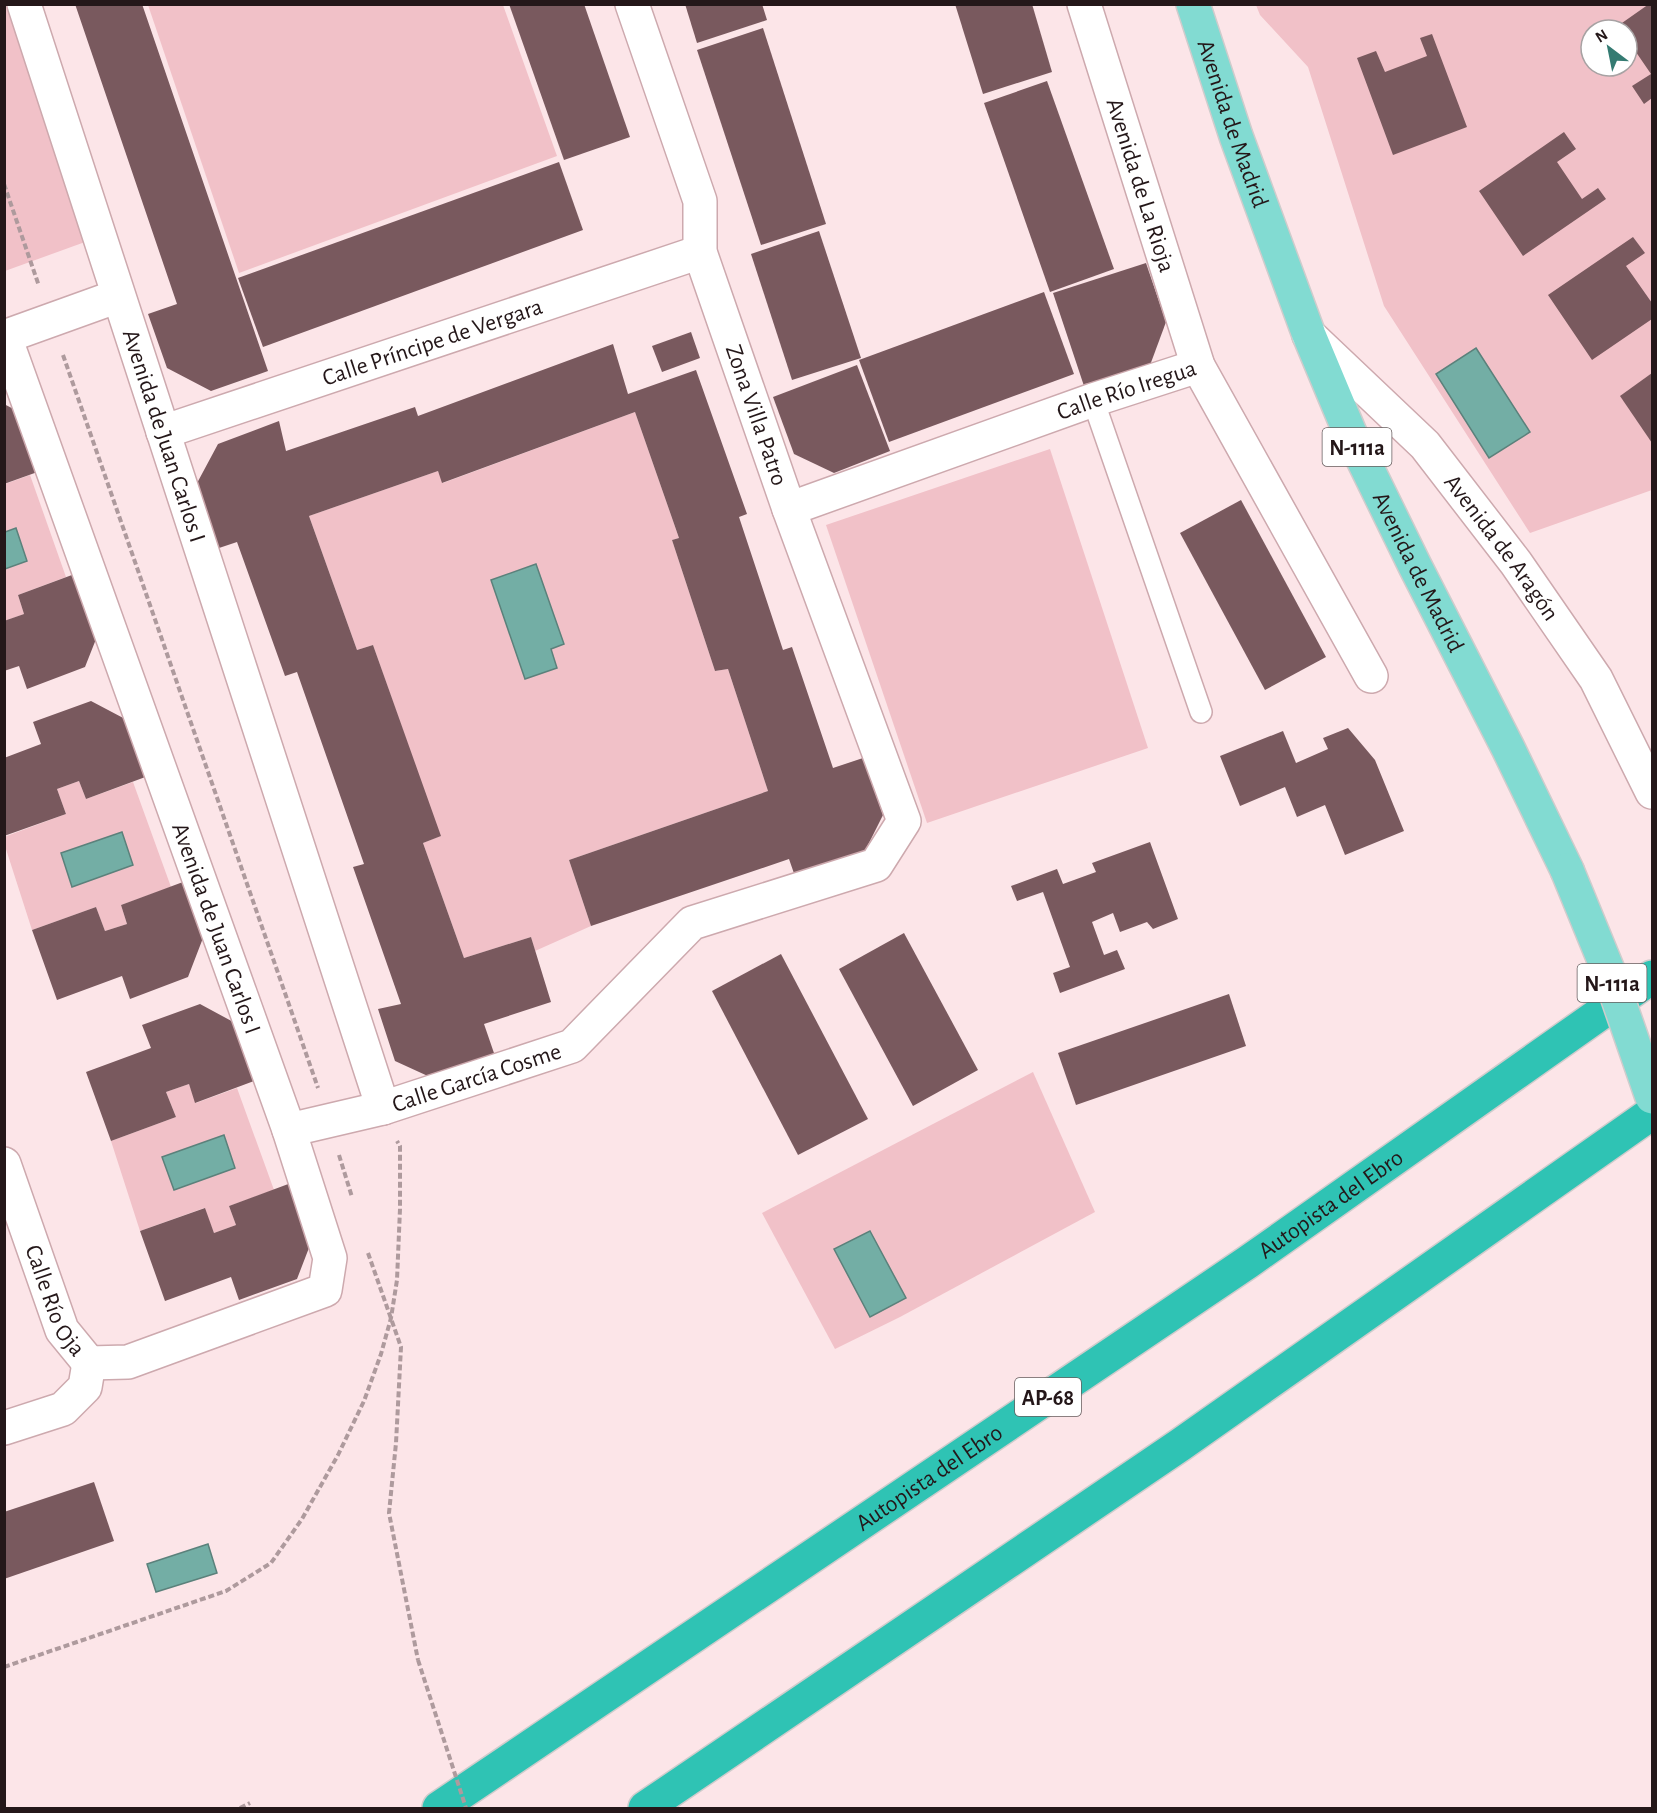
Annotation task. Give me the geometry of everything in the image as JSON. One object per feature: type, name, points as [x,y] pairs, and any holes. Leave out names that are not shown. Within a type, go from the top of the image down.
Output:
[{"type":"highway","name":"Autopista del Ebro","points":[[439,1809],[1248,1262],[1653,977]]},
{"type":"highway","points":[[645,1809],[1170,1451],[1653,1113]]},
{"type":"main road","name":"Avenida de Madrid","points":[[1193,4],[1236,136],[1309,335],[1350,433],[1567,870],[1608,970],[1653,1097]]},
{"type":"street","name":"Avenida de Juan Carlos I","points":[[24,4],[382,1108]]},
{"type":"street","name":"Zona Villa Patro","points":[[632,4],[700,201],[700,252],[789,509],[904,821]]},
{"type":"street","name":"Avenida de La Rioja","points":[[1084,4],[1198,366]]},
{"type":"street","name":"Calle Príncipe de Vergara","points":[[163,432],[700,252]]},
{"type":"street","points":[[5,337],[118,296]]},
{"type":"street","name":"Avenida de Aragón","points":[[1309,335],[1425,446],[1516,563],[1596,679],[1653,792]]},
{"type":"street","name":"Avenida de Juan Carlos I","points":[[5,337],[289,1130],[330,1258],[325,1290],[128,1362],[89,1364]]},
{"type":"street","name":"Calle Río Iregua","points":[[789,509],[1093,400],[1198,366],[1371,676]]},
{"type":"street","name":"Calle García Cosme","points":[[289,1130],[382,1108],[572,1046],[692,923],[876,866],[904,821]]},
{"type":"street","name":"Calle Río Oja","points":[[4,1164],[62,1330],[89,1364]]},
{"type":"street","points":[[4,1428],[63,1409],[84,1387],[89,1364]]},
{"type":"lane","points":[[1093,400],[1201,712]]},
{"type":"path","points":[[4,1667],[226,1591],[271,1563],[302,1519],[338,1455],[364,1401],[381,1354],[391,1317],[397,1280],[400,1146],[382,1108]]},
{"type":"path","points":[[418,1660],[466,1809]]},
{"type":"path","points":[[240,1809],[250,1803]]},
{"type":"shaded area","points":[[4,5],[7,5],[85,242],[5,271]]},
{"type":"shaded area","points":[[148,5],[503,5],[557,156],[239,273]]},
{"type":"shaded area","points":[[1256,5],[1652,5],[1652,490],[1530,533],[1384,306],[1308,67],[1260,15]]},
{"type":"shaded area","points":[[635,412],[679,538],[672,540],[715,671],[728,669],[768,791],[569,860],[591,926],[535,951],[531,937],[464,958],[423,843],[440,836],[373,645],[357,650],[309,516],[438,471],[443,483]]},
{"type":"shaded area","points":[[1050,449],[1148,748],[927,823],[826,525]]},
{"type":"shaded area","points":[[30,475],[66,577],[18,595],[24,614],[5,621],[5,484]]},
{"type":"shaded area","points":[[79,781],[86,799],[133,782],[171,887],[121,905],[127,924],[105,931],[96,907],[32,930],[4,837],[66,814],[57,789]]},
{"type":"shaded area","points":[[1033,1072],[1095,1212],[900,1317],[835,1349],[762,1213]]},
{"type":"shaded area","points":[[189,1084],[196,1103],[237,1088],[274,1190],[229,1206],[236,1225],[214,1233],[204,1208],[140,1231],[111,1141],[176,1117],[166,1092]]},
{"type":"water","points":[[1476,348],[1530,432],[1489,458],[1436,374]]},
{"type":"water","points":[[16,528],[27,561],[5,569],[5,532]]},
{"type":"water","points":[[536,564],[564,644],[551,649],[557,668],[525,679],[491,580]]},
{"type":"water","points":[[122,832],[133,865],[72,887],[61,853]]},
{"type":"water","points":[[224,1135],[235,1168],[174,1190],[162,1157]]},
{"type":"water","points":[[870,1231],[906,1298],[870,1317],[834,1249]]},
{"type":"water","points":[[208,1544],[217,1573],[156,1592],[147,1564]]},
{"type":"building","points":[[75,4],[142,4],[268,371],[211,391],[167,368],[148,314],[177,304]]},
{"type":"building","points":[[509,4],[584,4],[630,137],[564,160]]},
{"type":"building","points":[[685,4],[762,4],[767,20],[697,43]]},
{"type":"building","points":[[955,4],[1032,4],[1052,72],[983,94]]},
{"type":"building","points":[[1652,4],[1652,98],[1644,104],[1632,86],[1651,74],[1639,56],[1639,18],[1629,18]]},
{"type":"building","points":[[763,28],[826,224],[761,245],[697,50]]},
{"type":"building","points":[[1432,34],[1467,127],[1393,155],[1357,58],[1376,51],[1385,72],[1427,56],[1420,38]]},
{"type":"building","points":[[1047,81],[1114,269],[1050,292],[984,103]]},
{"type":"building","points":[[1564,132],[1576,149],[1557,162],[1582,199],[1598,188],[1606,199],[1523,256],[1479,191]]},
{"type":"building","points":[[559,162],[583,230],[263,347],[238,278]]},
{"type":"building","points":[[819,231],[861,358],[792,380],[751,254]]},
{"type":"building","points":[[1633,237],[1645,253],[1626,266],[1652,303],[1652,319],[1592,360],[1548,295]]},
{"type":"building","points":[[1146,263],[1166,322],[1149,368],[1085,389],[1053,293]]},
{"type":"building","points":[[1044,292],[1074,374],[889,442],[859,360]]},
{"type":"building","points":[[691,332],[700,358],[662,372],[652,346]]},
{"type":"building","points":[[613,344],[628,394],[696,370],[747,514],[739,517],[783,650],[792,647],[833,768],[863,758],[883,815],[860,861],[797,882],[789,859],[591,926],[569,860],[768,791],[728,669],[715,671],[672,540],[679,538],[635,412],[442,483],[438,471],[309,516],[357,650],[373,645],[441,836],[423,843],[464,958],[531,937],[551,1002],[484,1024],[495,1056],[430,1077],[395,1061],[378,1009],[401,1004],[353,867],[364,864],[297,672],[285,676],[237,542],[216,549],[196,485],[218,444],[279,421],[286,451],[415,407],[418,416]]},
{"type":"building","points":[[857,365],[890,451],[834,473],[794,454],[773,397]]},
{"type":"building","points":[[1652,373],[1652,443],[1620,396]]},
{"type":"building","points":[[4,404],[23,414],[43,470],[4,484]]},
{"type":"building","points":[[1241,500],[1326,657],[1265,690],[1180,533]]},
{"type":"building","points":[[80,572],[100,629],[85,667],[27,689],[19,666],[4,671],[4,621],[24,614],[18,595]]},
{"type":"building","points":[[91,701],[127,720],[148,776],[86,799],[79,781],[57,789],[66,814],[4,836],[4,758],[41,744],[33,722]]},
{"type":"building","points":[[1348,728],[1375,760],[1404,831],[1345,855],[1325,805],[1297,817],[1285,787],[1240,806],[1220,756],[1283,731],[1296,763],[1328,749],[1323,738]]},
{"type":"building","points":[[1150,842],[1178,919],[1153,929],[1147,922],[1120,932],[1113,913],[1092,922],[1104,955],[1117,950],[1125,969],[1060,993],[1053,973],[1070,967],[1043,892],[1017,901],[1011,886],[1057,869],[1063,884],[1096,872],[1092,863]]},
{"type":"building","points":[[183,882],[203,938],[188,977],[130,999],[122,976],[57,1000],[32,930],[96,907],[105,931],[127,924],[121,905]]},
{"type":"building","points":[[904,933],[978,1070],[913,1106],[839,969]]},
{"type":"building","points":[[781,954],[868,1119],[798,1155],[712,991]]},
{"type":"building","points":[[1229,994],[1246,1046],[1076,1105],[1058,1053]]},
{"type":"building","points":[[200,1004],[237,1024],[257,1080],[195,1103],[189,1084],[166,1092],[176,1117],[111,1141],[86,1072],[151,1048],[142,1025]]},
{"type":"building","points":[[291,1183],[312,1240],[297,1279],[239,1300],[231,1277],[165,1301],[140,1231],[205,1208],[214,1233],[236,1225],[229,1206]]},
{"type":"building","points":[[94,1482],[114,1541],[4,1579],[4,1512]]}]
